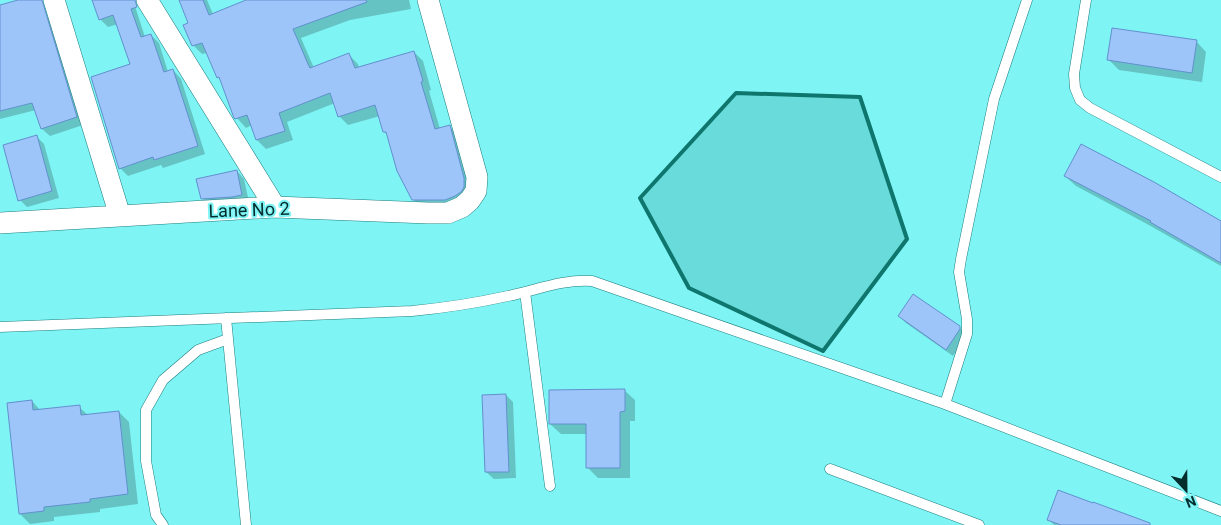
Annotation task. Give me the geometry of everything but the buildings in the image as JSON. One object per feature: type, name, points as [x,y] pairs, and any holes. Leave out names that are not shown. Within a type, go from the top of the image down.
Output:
[{"type":"street","points":[[54,0],[120,216]]},
{"type":"street","points":[[147,0],[275,207]]},
{"type":"street","name":"Lane No 2","points":[[1,220],[120,216],[275,207],[428,214],[448,213],[462,207],[476,191],[477,177],[428,0]]},
{"type":"lane","points":[[945,404],[967,334],[967,319],[959,272],[960,259],[994,99],[1027,0]]},
{"type":"lane","points":[[1086,0],[1074,74],[1075,88],[1080,100],[1090,108],[1221,177]]},
{"type":"lane","points":[[0,327],[412,312],[509,296],[563,282],[592,280],[945,404],[1221,511]]},
{"type":"lane","points":[[525,292],[550,486]]},
{"type":"lane","points":[[226,318],[246,525]]},
{"type":"lane","points":[[163,525],[156,514],[146,461],[146,410],[163,380],[198,350],[228,339]]},
{"type":"lane","points":[[830,469],[979,525]]},
{"type":"highlighted area","points":[[736,93],[860,97],[907,239],[823,351],[689,288],[640,198]]}]
